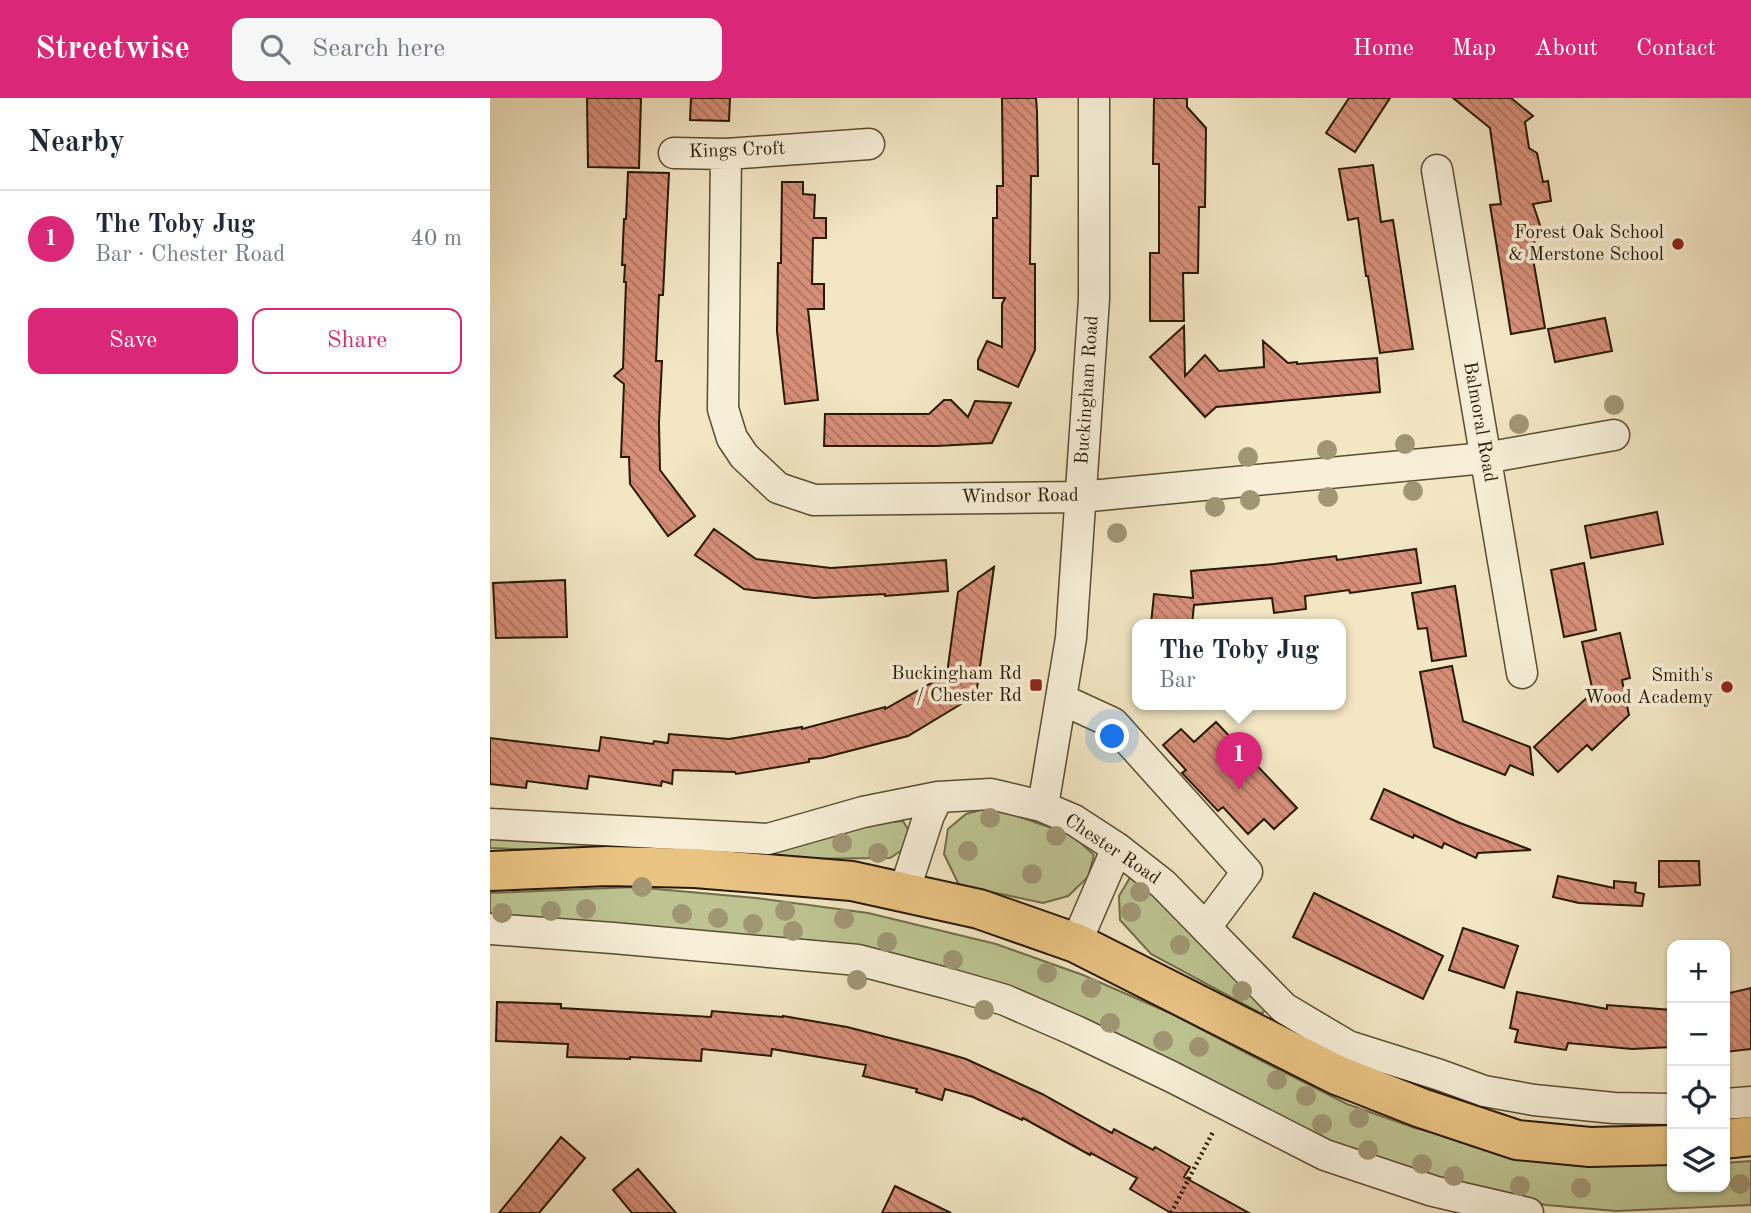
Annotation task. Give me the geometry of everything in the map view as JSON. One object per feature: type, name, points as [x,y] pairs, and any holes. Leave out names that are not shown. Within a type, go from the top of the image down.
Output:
[{"type":"main road","points":[[490,871],[607,866],[695,868],[852,881],[978,909],[1076,943],[1337,1075],[1420,1108],[1517,1140],[1590,1147],[1667,1145]]},
{"type":"main road","points":[[1730,1138],[1751,1136]]},
{"type":"street","name":"Buckingham Road","points":[[1041,806],[1071,638],[1094,299],[1094,98]]},
{"type":"street","name":"Kings Croft","points":[[674,153],[726,154],[869,144]]},
{"type":"street","name":"Windsor Road","points":[[726,154],[723,409],[732,438],[744,456],[778,488],[814,500],[1080,497],[1485,458],[1614,435]]},
{"type":"street","name":"Balmoral Road","points":[[1437,170],[1522,673]]},
{"type":"street","points":[[1061,699],[1113,723],[1247,872],[1206,927]]},
{"type":"street","name":"Chester Road","points":[[490,824],[768,839],[863,812],[938,797],[991,794],[1041,806],[1074,820],[1117,848],[1163,884],[1284,1008],[1348,1046],[1484,1091],[1534,1100],[1614,1108],[1667,1109]]},
{"type":"street","points":[[904,892],[929,815],[938,797]]},
{"type":"street","points":[[1076,943],[1117,848]]},
{"type":"street","points":[[490,929],[613,937],[858,960],[1005,1000],[1076,1031],[1325,1156],[1433,1191],[1528,1213]]},
{"type":"street","points":[[1730,1104],[1751,1102]]},
{"type":"path","points":[[1171,1213],[1226,1105]]},
{"type":"green space","points":[[991,807],[1072,835],[1094,855],[1088,877],[1068,896],[1043,903],[959,885],[944,854],[948,829],[966,814]]},
{"type":"green space","points":[[903,821],[909,831],[902,850],[890,858],[783,859],[490,848],[490,837]]},
{"type":"green space","points":[[1131,876],[1159,895],[1268,1005],[1262,1014],[1151,954],[1120,920],[1119,896]]},
{"type":"green space","points":[[634,887],[756,898],[868,913],[996,944],[1083,975],[1172,1014],[1347,1104],[1415,1128],[1522,1154],[1605,1163],[1667,1164],[1667,1192],[1730,1192],[1730,1163],[1751,1161],[1751,1205],[1616,1211],[1546,1205],[1431,1184],[1337,1153],[941,971],[490,920],[490,893]]},
{"type":"building","points":[[587,98],[641,98],[639,168],[588,167]]},
{"type":"building","points":[[691,98],[730,98],[729,121],[690,120]]},
{"type":"building","points":[[1002,98],[1036,98],[1037,111],[1038,176],[1031,176],[1030,264],[1035,264],[1035,350],[1018,387],[978,369],[978,360],[987,341],[1002,347],[1002,304],[1005,298],[993,298],[993,218],[997,218],[997,186],[1003,186]]},
{"type":"building","points":[[1154,98],[1187,98],[1187,107],[1206,128],[1205,207],[1199,207],[1198,273],[1183,273],[1184,321],[1150,321],[1150,253],[1159,253],[1159,164],[1153,164]]},
{"type":"building","points":[[1349,98],[1390,98],[1355,152],[1326,133]]},
{"type":"building","points":[[1453,98],[1511,98],[1533,116],[1525,122],[1529,148],[1537,153],[1543,182],[1548,181],[1551,201],[1533,204],[1542,231],[1531,247],[1545,328],[1511,334],[1490,205],[1501,204],[1490,128]]},
{"type":"building","points":[[1373,165],[1381,222],[1393,220],[1413,349],[1380,353],[1358,218],[1348,220],[1339,169]]},
{"type":"building","points":[[628,172],[669,173],[663,295],[659,295],[656,361],[662,361],[660,470],[695,516],[668,536],[630,484],[629,457],[621,457],[624,384],[614,376],[623,368],[626,282],[625,265],[622,265]]},
{"type":"building","points":[[782,182],[803,182],[803,194],[815,195],[814,218],[826,218],[826,238],[813,238],[812,284],[824,284],[824,309],[808,309],[818,400],[785,404],[777,331]]},
{"type":"building","points":[[1605,318],[1612,351],[1555,362],[1548,329]]},
{"type":"building","points":[[1184,326],[1185,376],[1205,355],[1219,371],[1264,367],[1263,341],[1288,363],[1377,358],[1380,392],[1216,407],[1205,417],[1150,357]]},
{"type":"building","points":[[944,400],[951,400],[968,417],[975,401],[1011,403],[992,443],[824,446],[825,414],[929,414]]},
{"type":"building","points":[[1657,512],[1663,544],[1591,558],[1585,526]]},
{"type":"building","points":[[714,529],[756,559],[831,568],[946,560],[948,591],[814,598],[744,589],[695,555]]},
{"type":"building","points":[[1416,549],[1421,583],[1305,596],[1306,609],[1274,613],[1272,598],[1194,605],[1193,619],[1152,619],[1154,594],[1193,598],[1191,571],[1336,556],[1337,560]]},
{"type":"building","points":[[1584,563],[1596,630],[1564,637],[1551,570]]},
{"type":"building","points":[[994,567],[976,695],[908,736],[809,759],[809,762],[736,774],[673,770],[672,784],[662,781],[661,786],[589,776],[587,789],[527,781],[526,788],[490,784],[490,738],[599,751],[601,737],[653,744],[654,741],[668,743],[669,734],[729,739],[802,729],[885,709],[947,674],[958,592]]},
{"type":"building","points":[[565,580],[567,637],[496,638],[493,583]]},
{"type":"building","points":[[1455,586],[1466,656],[1432,661],[1427,628],[1418,629],[1412,593]]},
{"type":"building","points":[[1620,633],[1630,678],[1622,680],[1629,715],[1592,750],[1587,745],[1558,772],[1534,747],[1593,692],[1582,642]]},
{"type":"building","points":[[1452,666],[1463,721],[1530,747],[1533,775],[1510,765],[1505,775],[1434,747],[1420,672]]},
{"type":"building","points":[[1216,722],[1297,808],[1274,829],[1264,819],[1248,834],[1223,807],[1218,811],[1182,773],[1186,770],[1163,745],[1181,729],[1194,742]]},
{"type":"building","points":[[1384,789],[1460,823],[1531,850],[1478,853],[1476,858],[1444,843],[1442,848],[1414,835],[1413,838],[1371,819]]},
{"type":"building","points":[[1659,861],[1699,861],[1700,885],[1659,887]]},
{"type":"building","points":[[1558,876],[1614,888],[1614,881],[1636,883],[1635,892],[1644,894],[1642,906],[1579,903],[1553,897]]},
{"type":"building","points":[[1314,893],[1443,956],[1423,999],[1293,937]]},
{"type":"building","points":[[1463,928],[1518,946],[1504,988],[1449,970]]},
{"type":"building","points":[[1751,988],[1751,1049],[1730,1051],[1730,993]]},
{"type":"building","points":[[1517,992],[1607,1009],[1607,1005],[1667,1010],[1667,1047],[1632,1049],[1568,1043],[1566,1050],[1515,1042],[1518,1030],[1510,1028]]},
{"type":"building","points":[[497,1002],[561,1004],[561,1008],[711,1017],[712,1011],[783,1016],[847,1027],[929,1048],[966,1059],[1042,1094],[1112,1133],[1114,1129],[1153,1150],[1155,1147],[1190,1167],[1184,1177],[1249,1213],[1171,1213],[1130,1189],[1137,1178],[1023,1118],[1022,1120],[973,1097],[945,1089],[942,1100],[916,1092],[917,1089],[863,1076],[866,1065],[772,1049],[771,1056],[702,1049],[701,1061],[567,1057],[568,1044],[496,1041]]},
{"type":"building","points":[[561,1137],[585,1158],[539,1213],[499,1213]]},
{"type":"building","points":[[638,1169],[676,1213],[632,1213],[613,1190]]},
{"type":"building","points":[[895,1186],[951,1213],[882,1213]]},
{"type":"place","name":"Forest Oak School & Merstone School","points":[[1678,244]]},
{"type":"place","name":"Buckingham Rd / Chester Rd","points":[[1036,685]]},
{"type":"place","name":"Smith's Wood Academy","points":[[1727,687]]},
{"type":"place","name":"The Toby Jug","points":[[1239,790]]}]
